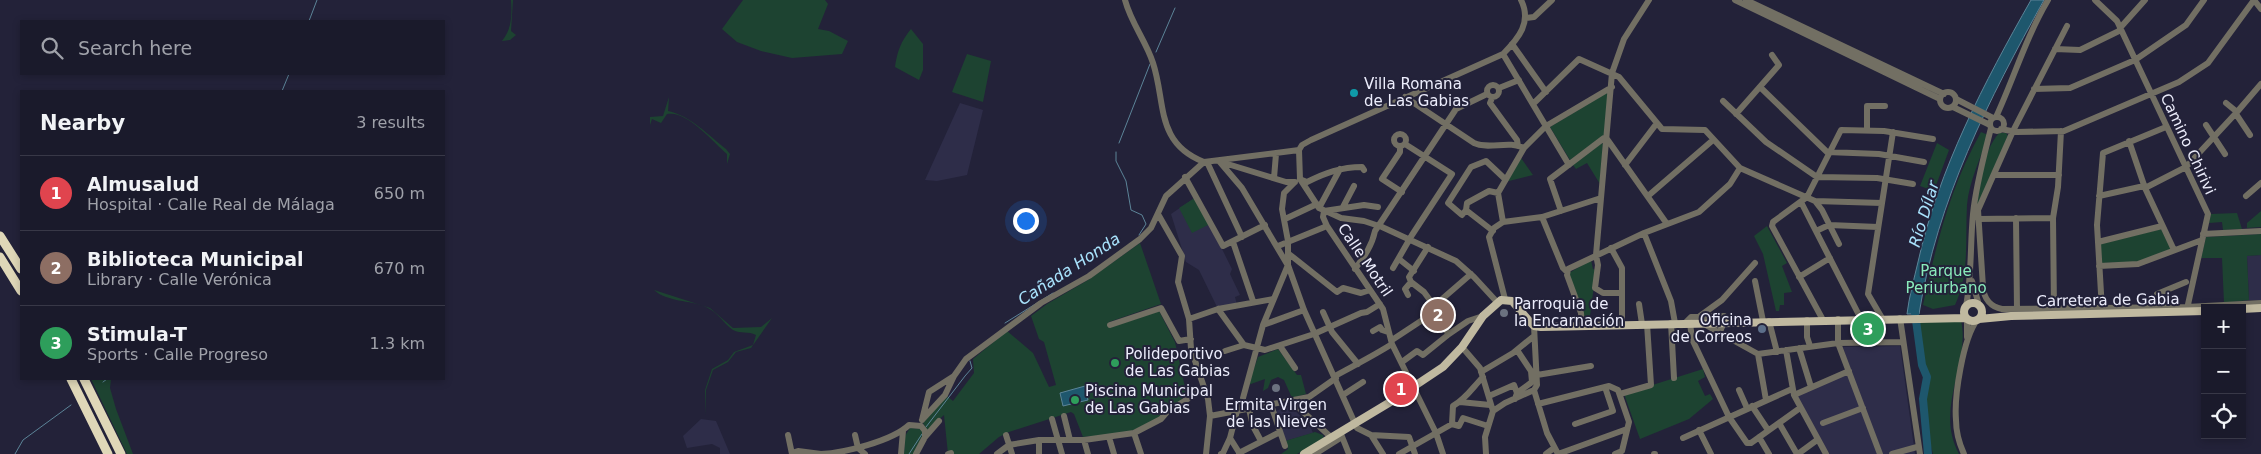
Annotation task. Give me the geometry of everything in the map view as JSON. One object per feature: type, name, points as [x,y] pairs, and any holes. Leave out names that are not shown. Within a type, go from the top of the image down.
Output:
[{"type":"highway","points":[[0,236],[20,267]]},
{"type":"highway","points":[[0,257],[20,289]]},
{"type":"highway","points":[[71,380],[108,454]]},
{"type":"highway","points":[[84,380],[121,454]]},
{"type":"main road","points":[[1304,454],[1341,434],[1355,423],[1443,367],[1462,347],[1483,316],[1497,302],[1505,299],[1512,301],[1534,326],[1688,323],[1700,320],[1724,322],[1921,317],[1966,318],[1972,321],[1978,319],[1982,314],[1980,306],[1973,303],[1946,315],[1930,317]]},
{"type":"main road","name":"Carretera de Gabia","points":[[1980,306],[2011,316]]},
{"type":"main road","points":[[1965,307],[1966,318]]},
{"type":"main road","points":[[2246,309],[2261,308]]},
{"type":"main road","name":"Carretera de Gabia","points":[[1978,319],[2102,311],[2187,309],[2201,311]]},
{"type":"street","points":[[1125,0],[1130,17],[1153,62],[1164,121],[1183,150],[1206,162],[1242,237]]},
{"type":"street","points":[[1526,18],[1534,17],[1552,0]]},
{"type":"street","points":[[1621,293],[1602,293],[1596,288],[1598,265],[1596,255],[1612,73],[1624,39],[1649,0]]},
{"type":"street","points":[[1735,0],[1942,97],[1951,93],[1970,111]]},
{"type":"street","points":[[1746,0],[1942,97]]},
{"type":"street","points":[[1965,307],[1971,278],[1974,208],[1977,185],[1989,143],[1999,123],[2005,100],[2026,43],[2048,0]]},
{"type":"street","name":"Camino Chirivi","points":[[2095,0],[2117,21],[2208,214],[2187,309]]},
{"type":"street","points":[[2055,49],[2080,50],[2121,29],[2145,0]]},
{"type":"street","points":[[2034,89],[2070,88],[2135,60],[2186,25],[2204,0]]},
{"type":"street","points":[[1942,97],[1943,106],[1970,111],[2013,131],[2061,131],[2180,82],[2208,63],[2254,0],[2261,9]]},
{"type":"street","points":[[788,435],[792,453],[798,450],[821,454],[858,448],[902,431],[909,425],[921,422],[945,395],[954,376],[966,359],[1041,303],[1089,276],[1140,239],[1151,228],[1166,196],[1185,177],[1206,162],[1298,150],[1302,145],[1311,140],[1503,54],[1524,27],[1526,18],[1522,3]]},
{"type":"street","points":[[2067,26],[2013,131],[1978,210],[1984,293],[1990,303],[1998,308],[2054,308],[2102,311],[2160,307],[2187,309],[2261,303]]},
{"type":"street","points":[[1512,44],[1546,92]]},
{"type":"street","points":[[1503,54],[1569,165]]},
{"type":"street","points":[[1736,114],[1779,65],[1772,55]]},
{"type":"street","points":[[1533,104],[1579,59],[1619,77],[1662,129],[1705,130],[1740,168],[1815,201],[1882,202]]},
{"type":"street","points":[[1519,80],[1499,88],[1491,85],[1486,89],[1490,103],[1521,147]]},
{"type":"street","points":[[2099,196],[2144,187],[2186,167],[2237,113],[2261,84]]},
{"type":"street","points":[[1503,222],[1498,193],[1521,147],[1546,126],[1612,86]]},
{"type":"street","points":[[1760,87],[1830,153],[1889,156],[1924,162]]},
{"type":"street","points":[[1355,269],[1366,256],[1379,227],[1460,105],[1489,96],[1497,96],[1499,88]]},
{"type":"street","points":[[1405,97],[1478,145],[1521,147]]},
{"type":"street","points":[[1953,107],[1956,98]]},
{"type":"street","points":[[1723,101],[1766,142],[1817,177],[1886,180],[1913,184]]},
{"type":"street","points":[[2226,103],[2237,113],[2250,135]]},
{"type":"street","points":[[1866,130],[1867,106],[1885,106]]},
{"type":"street","points":[[1982,117],[1990,126],[1989,143]]},
{"type":"street","points":[[1625,165],[1657,123]]},
{"type":"street","points":[[1990,126],[1999,123]]},
{"type":"street","points":[[2206,125],[2225,154]]},
{"type":"street","points":[[2102,311],[2097,225],[2103,153],[2166,127]]},
{"type":"street","points":[[1823,320],[1772,226],[1773,222],[1807,197],[1841,130],[1893,132],[1933,139]]},
{"type":"street","points":[[2054,308],[2053,218],[2059,175],[2061,131]]},
{"type":"street","points":[[1882,318],[1868,294],[1893,132]]},
{"type":"street","points":[[1561,211],[1550,179],[1604,138],[1607,139]]},
{"type":"street","points":[[1607,139],[1667,224]]},
{"type":"street","points":[[1648,196],[1714,140]]},
{"type":"street","points":[[2129,141],[2144,187],[2174,250]]},
{"type":"street","points":[[1393,268],[1452,174],[1426,156],[1403,145],[1382,179],[1402,192]]},
{"type":"street","points":[[1298,150],[1300,180]]},
{"type":"street","points":[[1274,178],[1276,154]]},
{"type":"street","points":[[1448,203],[1471,167],[1486,160],[1505,179]]},
{"type":"street","points":[[1219,161],[1294,183]]},
{"type":"street","points":[[1219,161],[1242,188],[1266,225],[1288,265],[1314,334],[1336,377],[1357,428],[1371,435],[1409,437],[1415,454]]},
{"type":"street","points":[[1222,454],[1230,438],[1239,411],[1256,348],[1273,299],[1288,265],[1288,241],[1282,209],[1284,193],[1300,180],[1308,182],[1328,171],[1362,167],[1364,170]]},
{"type":"street","points":[[1567,272],[1570,268],[1644,233],[1699,212],[1730,184],[1740,168]]},
{"type":"street","points":[[1320,208],[1340,169]]},
{"type":"street","points":[[1994,175],[2059,175]]},
{"type":"street","points":[[1185,177],[1223,246],[1266,225]]},
{"type":"street","name":"Calle Motril","points":[[1300,180],[1320,208],[1327,226],[1386,314],[1388,332],[1392,342],[1436,433],[1443,454]]},
{"type":"street","points":[[2246,196],[2261,183]]},
{"type":"street","points":[[1343,207],[1354,186]]},
{"type":"street","points":[[1464,212],[1466,203],[1489,191],[1498,193]]},
{"type":"street","points":[[1439,195],[1448,203],[1492,231]]},
{"type":"street","points":[[1505,299],[1489,237],[1492,231],[1503,222],[1542,217],[1601,198]]},
{"type":"street","points":[[1815,201],[1839,244]]},
{"type":"street","points":[[1801,202],[1861,319]]},
{"type":"street","points":[[1284,219],[1320,208],[1378,207]]},
{"type":"street","points":[[1320,208],[1341,218],[1364,221],[1382,227],[1456,261],[1497,302]]},
{"type":"street","points":[[1158,214],[1182,256],[1177,279],[1189,319],[1191,349],[1205,388],[1210,416],[1206,454]]},
{"type":"street","points":[[1542,217],[1563,268],[1567,272],[1571,292],[1581,312],[1582,325]]},
{"type":"street","points":[[2016,218],[2018,309]]},
{"type":"street","points":[[1979,219],[2053,218]]},
{"type":"street","points":[[1816,231],[1830,225],[1878,226]]},
{"type":"street","points":[[1278,246],[1327,226]]},
{"type":"street","points":[[2098,242],[2162,226]]},
{"type":"street","points":[[2099,266],[2138,264],[2202,237],[2261,231]]},
{"type":"street","points":[[1644,233],[1671,300],[1674,378]]},
{"type":"street","points":[[1233,242],[1254,301]]},
{"type":"street","points":[[1428,247],[1409,277],[1411,282],[1424,292],[1435,306],[1471,274]]},
{"type":"street","points":[[1611,248],[1622,268],[1622,324]]},
{"type":"street","points":[[1289,254],[1337,292],[1343,288],[1360,293],[1370,290]]},
{"type":"street","points":[[1800,277],[1830,258]]},
{"type":"street","points":[[1399,260],[1414,270]]},
{"type":"street","points":[[1700,320],[1722,300],[1755,263]]},
{"type":"street","points":[[1971,278],[1980,306]]},
{"type":"street","points":[[1755,281],[1776,352]]},
{"type":"street","points":[[1408,295],[1405,289],[1411,282]]},
{"type":"street","points":[[2160,307],[2157,294],[2186,282]]},
{"type":"street","points":[[1189,319],[1218,309],[1273,299]]},
{"type":"street","points":[[1225,351],[1244,345],[1265,350],[1280,346],[1367,312],[1380,304]]},
{"type":"street","points":[[1620,394],[1651,385],[1644,324],[1639,304]]},
{"type":"street","points":[[1110,325],[1161,308],[1179,341],[1191,339]]},
{"type":"street","points":[[1218,309],[1244,345]]},
{"type":"street","points":[[1264,325],[1304,310]]},
{"type":"street","points":[[1323,312],[1329,327],[1358,364]]},
{"type":"street","points":[[1210,416],[1309,397],[1430,315],[1434,316],[1448,334]]},
{"type":"street","points":[[1402,362],[1417,351],[1423,355],[1448,334],[1468,321],[1483,316]]},
{"type":"street","points":[[1700,320],[1724,316],[1724,322],[1718,334]]},
{"type":"street","points":[[1892,454],[1918,451],[1903,342],[1903,318]]},
{"type":"street","points":[[1964,454],[1957,436],[1956,404],[1967,338],[1966,318]]},
{"type":"street","points":[[1838,319],[1838,343],[1880,454]]},
{"type":"street","points":[[1967,338],[1978,319]]},
{"type":"street","points":[[1700,320],[1718,334],[1758,354],[1838,343],[1903,342]]},
{"type":"street","points":[[1807,320],[1807,337],[1810,346]]},
{"type":"street","points":[[1714,322],[1714,327],[1718,334]]},
{"type":"street","points":[[1688,323],[1692,339],[1729,417],[1747,443],[1751,443],[1800,408]]},
{"type":"street","points":[[1534,326],[1537,375],[1537,384],[1534,390],[1547,433],[1557,452]]},
{"type":"street","points":[[1373,331],[1380,327],[1388,332]]},
{"type":"street","points":[[1452,424],[1453,406],[1460,402],[1482,375],[1534,336]]},
{"type":"street","points":[[1280,346],[1295,368]]},
{"type":"street","points":[[1462,347],[1474,359],[1482,375],[1492,408],[1484,437],[1486,454]]},
{"type":"street","points":[[1799,348],[1810,387]]},
{"type":"street","points":[[1516,396],[1532,382],[1531,371],[1517,350]]},
{"type":"street","points":[[1786,350],[1793,392],[1826,454]]},
{"type":"street","points":[[1758,354],[1766,400]]},
{"type":"street","points":[[1537,375],[1591,366]]},
{"type":"street","points":[[1683,438],[1766,400],[1810,387],[1849,371]]},
{"type":"street","points":[[925,437],[925,431],[921,422],[930,392],[954,376]]},
{"type":"street","points":[[1343,395],[1363,382]]},
{"type":"street","points":[[1489,396],[1514,385],[1516,396]]},
{"type":"street","points":[[1575,424],[1613,411],[1604,387]]},
{"type":"street","points":[[1538,404],[1604,387],[1616,387],[1620,394],[1628,425],[1622,451],[1615,454]]},
{"type":"street","points":[[997,454],[1009,445],[1039,440],[1084,440],[1134,433],[1161,419],[1167,412],[1205,388]]},
{"type":"street","points":[[1460,402],[1492,408],[1516,396],[1534,390]]},
{"type":"street","points":[[1739,390],[1768,430]]},
{"type":"street","points":[[1291,401],[1332,438]]},
{"type":"street","points":[[1271,405],[1285,446]]},
{"type":"street","points":[[1823,423],[1863,408]]},
{"type":"street","points":[[1249,409],[1253,426],[1261,441]]},
{"type":"street","points":[[1064,416],[1070,440]]},
{"type":"street","points":[[1398,454],[1452,424],[1459,426],[1463,418],[1488,426]]},
{"type":"street","points":[[1052,419],[1062,454]]},
{"type":"street","points":[[916,454],[925,437],[939,421]]},
{"type":"street","points":[[1779,423],[1797,454],[1817,440]]},
{"type":"street","points":[[1546,454],[1557,452],[1628,425]]},
{"type":"street","points":[[1699,430],[1711,454]]},
{"type":"street","points":[[901,454],[902,431]]},
{"type":"street","points":[[1230,438],[1240,453],[1280,432]]},
{"type":"street","points":[[1134,433],[1141,454]]},
{"type":"street","points":[[1315,454],[1341,434],[1349,454]]},
{"type":"street","points":[[855,435],[858,448],[865,454]]},
{"type":"street","points":[[1006,435],[1012,454]]},
{"type":"street","points":[[1371,435],[1383,454]]},
{"type":"street","points":[[1109,437],[1114,454]]},
{"type":"street","points":[[1759,437],[1769,454]]},
{"type":"street","points":[[1039,440],[1039,454]]},
{"type":"street","points":[[1084,440],[1088,454]]},
{"type":"shaded area","points":[[960,103],[983,110],[967,175],[937,181],[925,180]]},
{"type":"shaded area","points":[[1196,197],[1232,269],[1230,274],[1240,295],[1235,297],[1237,305],[1218,309],[1199,270],[1186,262],[1171,214]]},
{"type":"shaded area","points":[[2261,255],[2261,300],[2249,300],[2247,256]]},
{"type":"shaded area","points":[[1900,346],[1915,454],[1829,454],[1796,395],[1851,372],[1843,347]]},
{"type":"shaded area","points":[[1290,406],[1309,424],[1313,433],[1285,441],[1275,411]]},
{"type":"shaded area","points":[[701,419],[716,421],[730,454],[720,454],[720,448],[712,444],[687,448],[683,436]]},
{"type":"green space","points":[[511,0],[513,0],[511,31],[516,35],[510,40],[502,41],[508,32],[511,22]]},
{"type":"green space","points":[[743,0],[825,0],[828,4],[818,29],[829,31],[848,41],[842,54],[792,58],[761,51],[737,42],[722,29]]},
{"type":"green space","points":[[911,29],[923,44],[923,70],[919,80],[895,67],[900,47]]},
{"type":"green space","points":[[967,54],[991,61],[983,102],[952,92]]},
{"type":"green space","points":[[1608,92],[1604,135],[1570,160],[1550,127]]},
{"type":"green space","points":[[669,97],[668,111],[676,113],[692,122],[726,149],[730,154],[727,164],[727,154],[699,128],[683,117],[667,114],[661,123],[652,119],[650,125],[650,117],[663,116]]},
{"type":"green space","name":"Parque Periurbano","points":[[1981,132],[1988,135],[1968,196],[1966,256],[1960,293],[1955,305],[1933,309],[1923,305],[1933,260],[1952,196]]},
{"type":"green space","points":[[1999,133],[2006,133],[2008,136],[1976,209],[1985,159]]},
{"type":"green space","points":[[1602,143],[1600,184],[1587,163],[1576,169],[1573,165]]},
{"type":"green space","points":[[1937,143],[1949,150],[1934,191],[1920,186]]},
{"type":"green space","points":[[1521,158],[1533,175],[1505,182]]},
{"type":"green space","points":[[1196,197],[1210,224],[1192,233],[1179,208]]},
{"type":"green space","points":[[2261,211],[2261,227],[2247,228],[2247,223]]},
{"type":"green space","points":[[2237,213],[2242,229],[2223,230],[2222,222],[2209,223],[2211,214]]},
{"type":"green space","points":[[1767,226],[1787,263],[1782,266],[1792,292],[1784,293],[1784,305],[1780,305],[1779,311],[1776,311],[1763,254],[1754,236]]},
{"type":"green space","points":[[2161,229],[2171,249],[2137,262],[2102,263],[2100,244]]},
{"type":"green space","points":[[2261,234],[2261,255],[2247,256],[2249,300],[2224,303],[2222,258],[2201,258],[2206,237]]},
{"type":"green space","points":[[1140,243],[1161,304],[1109,322],[1111,327],[1159,311],[1175,342],[1186,392],[1183,398],[1171,409],[1147,424],[1122,433],[1083,437],[1074,414],[1071,412],[1009,432],[999,437],[979,454],[948,454],[944,415],[927,430],[923,423],[947,396],[953,401],[974,373],[973,359],[1007,331],[1033,353],[1049,387],[1056,385],[1044,342],[1039,339],[1031,316],[1047,304],[1088,280]]},
{"type":"green space","points":[[1591,260],[1593,269],[1596,270],[1590,316],[1582,316],[1569,273]]},
{"type":"green space","points":[[654,290],[710,308],[733,328],[761,327],[772,318],[751,348],[736,352],[728,362],[713,370],[706,390],[705,415],[705,390],[712,369],[728,360],[734,352],[753,345],[756,335],[733,330],[706,307],[665,297]]},
{"type":"green space","points":[[1961,321],[1963,337],[1951,403],[1950,420],[1952,437],[1959,454],[1933,454],[1930,443],[1919,322]]},
{"type":"green space","points":[[1278,349],[1297,375],[1301,375],[1306,394],[1292,398],[1284,380],[1278,377],[1271,380],[1268,388],[1263,391],[1265,379],[1248,385],[1258,357]]},
{"type":"green space","points":[[1703,369],[1705,377],[1698,381],[1705,396],[1710,394],[1713,399],[1689,419],[1640,439],[1624,394]]},
{"type":"green space","points":[[91,380],[111,380],[110,388],[116,409],[133,454],[127,454]]},
{"type":"green space","points":[[910,428],[922,429],[923,438],[914,454],[904,454],[905,436]]},
{"type":"green space","points":[[1315,432],[1323,435],[1324,439],[1297,454],[1281,454],[1288,449],[1285,441]]},
{"type":"water","points":[[2031,0],[2044,0],[1985,113],[1952,191],[1938,231],[1927,272],[1919,314],[1907,314],[1927,227],[1951,160],[1996,63]]},
{"type":"water","points":[[1085,386],[1088,400],[1063,406],[1060,393]]},
{"type":"waterway","points":[[309,20],[317,0]]},
{"type":"waterway","name":"Cañada Honda","points":[[1156,52],[1175,8]]},
{"type":"waterway","name":"Cañada Honda","points":[[1119,143],[1150,64]]},
{"type":"waterway","points":[[282,90],[289,75]]},
{"type":"waterway","name":"Cañada Honda","points":[[1116,152],[1116,161],[1126,181],[1131,210],[1142,215],[1146,224],[1139,235]]},
{"type":"waterway","name":"Cañada Honda","points":[[1005,323],[1053,293]]},
{"type":"waterway","name":"Río Dílar","points":[[1915,313],[1922,365],[1927,377],[1923,399],[1928,454]]},
{"type":"waterway","name":"Cañada Honda","points":[[926,427],[972,368],[970,361]]},
{"type":"waterway","points":[[15,454],[23,440],[71,405]]},
{"type":"waterway","name":"Cañada Honda","points":[[909,454],[922,434]]},
{"type":"place","name":"Villa Romana de Las Gabias","points":[[1354,93]]},
{"type":"place","name":"Parroquia de la Encarnación","points":[[1504,313]]},
{"type":"place","name":"Biblioteca Municipal","points":[[1438,315]]},
{"type":"place","name":"Oficina de Correos","points":[[1762,329]]},
{"type":"place","name":"Stimula-T","points":[[1868,329]]},
{"type":"place","name":"Polideportivo de Las Gabias","points":[[1115,363]]},
{"type":"place","name":"Ermita Virgen de las Nieves","points":[[1276,388]]},
{"type":"place","name":"Almusalud","points":[[1401,389]]},
{"type":"place","name":"Piscina Municipal de Las Gabias","points":[[1075,400]]}]
